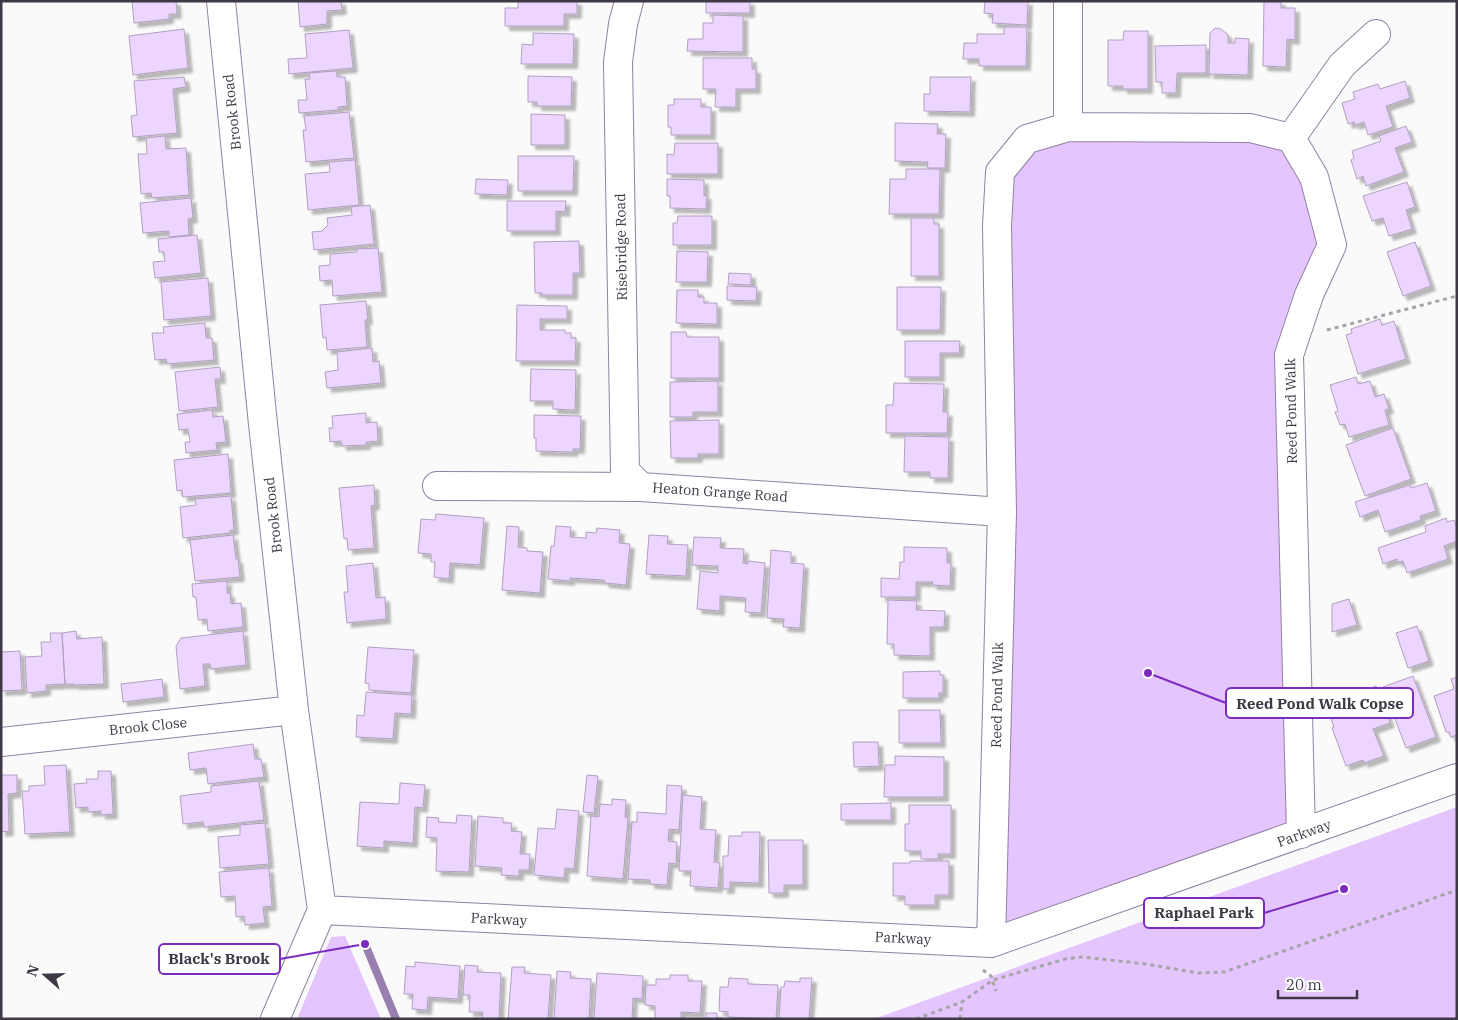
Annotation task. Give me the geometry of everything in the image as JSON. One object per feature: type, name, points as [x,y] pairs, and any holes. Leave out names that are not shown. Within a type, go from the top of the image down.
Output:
[{"type":"street","name":"Brook Road","points":[[221,1],[264,434],[294,710],[322,910]]},
{"type":"street","name":"Risebridge Road","points":[[629,1],[623,24],[618,62],[625,471],[641,487]]},
{"type":"street","points":[[1068,1],[1068,127]]},
{"type":"street","points":[[1291,138],[1342,65],[1376,34]]},
{"type":"street","name":"Reed Pond Walk","points":[[991,944],[1002,512],[998,226],[1000,172],[1027,139],[1068,127],[1250,128],[1291,138],[1314,177],[1332,245],[1308,294],[1289,354],[1301,834]]},
{"type":"street","name":"Heaton Grange Road","points":[[437,486],[641,487],[1002,512]]},
{"type":"street","name":"Brook Close","points":[[1,742],[294,710]]},
{"type":"street","name":"Parkway","points":[[322,910],[991,944],[1457,778]]},
{"type":"street","points":[[275,1019],[322,910]]},
{"type":"path","points":[[1295,338],[1457,296]]},
{"type":"path","points":[[916,1019],[962,1002],[993,980],[1065,959],[1082,957],[1146,964],[1198,973],[1224,972],[1457,890]]},
{"type":"path","points":[[960,1019],[962,1002]]},
{"type":"shaded area","points":[[1291,138],[1332,245],[1289,355],[1301,834],[991,943],[1000,172],[1027,139]]},
{"type":"shaded area","points":[[1457,807],[1457,1019],[874,1019]]},
{"type":"shaded area","points":[[345,936],[381,1019],[297,1019],[331,937]]},
{"type":"building","points":[[132,1],[176,1],[177,14],[169,14],[169,19],[134,23]]},
{"type":"building","points":[[298,1],[341,1],[342,10],[327,11],[327,24],[300,27]]},
{"type":"building","points":[[518,1],[577,1],[577,14],[564,14],[564,26],[505,26],[505,8],[518,8]]},
{"type":"building","points":[[706,1],[750,1],[750,13],[706,13]]},
{"type":"building","points":[[985,1],[1028,1],[1027,25],[992,23],[993,14],[984,13]]},
{"type":"building","points":[[1264,1],[1281,1],[1281,8],[1295,8],[1295,40],[1287,39],[1286,67],[1263,66]]},
{"type":"building","points":[[713,15],[743,16],[743,52],[687,51],[688,39],[703,39],[703,23],[713,23]]},
{"type":"building","points":[[1004,27],[1027,27],[1026,66],[979,66],[979,59],[963,59],[964,43],[977,43],[977,34],[1004,34]]},
{"type":"building","points":[[1215,28],[1221,29],[1228,35],[1228,43],[1235,43],[1235,38],[1249,39],[1248,75],[1209,74],[1210,33]]},
{"type":"building","points":[[184,29],[188,68],[133,75],[129,36]]},
{"type":"building","points":[[349,30],[353,68],[289,74],[288,59],[307,58],[305,34]]},
{"type":"building","points":[[1124,31],[1148,31],[1148,89],[1123,89],[1123,86],[1108,86],[1108,40],[1123,40]]},
{"type":"building","points":[[533,33],[574,34],[573,64],[521,64],[522,44],[533,45]]},
{"type":"building","points":[[1206,45],[1206,73],[1177,73],[1176,93],[1162,93],[1162,82],[1156,82],[1155,46]]},
{"type":"building","points":[[703,58],[752,58],[752,69],[756,69],[756,89],[736,89],[736,107],[715,107],[716,89],[703,89]]},
{"type":"building","points":[[336,71],[337,77],[345,77],[347,106],[338,107],[338,110],[299,113],[298,100],[307,100],[305,79],[310,79],[309,73]]},
{"type":"building","points":[[528,76],[572,77],[571,106],[537,106],[537,102],[528,102]]},
{"type":"building","points":[[184,77],[186,87],[173,89],[177,133],[133,137],[131,116],[137,115],[134,81]]},
{"type":"building","points":[[930,77],[971,77],[970,112],[924,111],[924,94],[930,94]]},
{"type":"building","points":[[1405,81],[1410,98],[1386,106],[1393,127],[1368,135],[1364,122],[1355,125],[1354,122],[1348,124],[1342,103],[1355,99],[1353,92],[1378,84],[1380,89]]},
{"type":"building","points":[[674,99],[701,99],[701,107],[711,107],[711,135],[671,135],[671,127],[668,127],[668,105],[674,105]]},
{"type":"building","points":[[349,112],[354,158],[306,162],[303,130],[306,130],[304,116]]},
{"type":"building","points":[[531,114],[565,115],[565,145],[531,145]]},
{"type":"building","points":[[895,123],[938,124],[937,134],[946,134],[945,168],[927,168],[928,162],[895,161]]},
{"type":"building","points":[[1406,126],[1412,142],[1395,148],[1404,172],[1366,186],[1363,176],[1357,179],[1351,160],[1354,158],[1352,151],[1381,141],[1379,136]]},
{"type":"building","points":[[165,136],[166,149],[186,148],[189,195],[152,198],[151,193],[141,194],[138,154],[147,154],[146,138]]},
{"type":"building","points":[[675,143],[718,143],[718,174],[667,174],[667,154],[674,155]]},
{"type":"building","points":[[518,156],[574,156],[573,191],[518,191]]},
{"type":"building","points":[[355,160],[359,205],[308,210],[305,174],[330,172],[329,162]]},
{"type":"building","points":[[906,169],[940,169],[939,214],[889,214],[890,179],[906,179]]},
{"type":"building","points":[[476,179],[508,180],[507,195],[475,194]]},
{"type":"building","points":[[667,179],[704,180],[704,196],[707,195],[706,209],[670,208],[670,196],[667,196]]},
{"type":"building","points":[[1407,182],[1415,207],[1406,210],[1412,229],[1389,236],[1383,218],[1372,221],[1363,196]]},
{"type":"building","points":[[191,198],[193,218],[188,219],[189,235],[169,237],[169,231],[143,233],[140,203]]},
{"type":"building","points":[[507,201],[566,201],[565,212],[556,211],[556,231],[507,231]]},
{"type":"building","points":[[370,205],[374,244],[314,250],[312,232],[322,231],[328,225],[327,218],[352,215],[351,207]]},
{"type":"building","points":[[678,216],[712,216],[712,245],[673,245],[673,223],[677,223]]},
{"type":"building","points":[[911,218],[934,218],[934,224],[939,224],[939,276],[911,276]]},
{"type":"building","points":[[197,235],[201,273],[155,278],[153,262],[165,261],[164,252],[159,252],[158,239]]},
{"type":"building","points":[[579,241],[580,273],[573,273],[573,295],[542,295],[542,293],[535,293],[534,242]]},
{"type":"building","points":[[1415,242],[1431,286],[1403,296],[1387,252]]},
{"type":"building","points":[[378,248],[382,292],[333,296],[332,280],[320,281],[319,266],[330,265],[330,254],[357,252],[357,249]]},
{"type":"building","points":[[677,251],[708,252],[707,282],[676,282]]},
{"type":"building","points":[[729,273],[751,274],[751,285],[728,284]]},
{"type":"building","points":[[208,278],[211,316],[164,320],[161,282]]},
{"type":"building","points":[[727,286],[757,287],[756,301],[727,300]]},
{"type":"building","points":[[897,287],[941,287],[940,330],[897,330]]},
{"type":"building","points":[[677,290],[698,290],[698,297],[704,297],[704,303],[717,303],[717,324],[676,323]]},
{"type":"building","points":[[366,301],[368,320],[365,320],[367,347],[327,350],[326,337],[323,338],[320,305]]},
{"type":"building","points":[[517,305],[567,306],[567,319],[540,319],[540,330],[565,330],[565,333],[571,333],[571,338],[576,338],[575,361],[516,361]]},
{"type":"building","points":[[1380,319],[1382,325],[1394,321],[1406,359],[1358,374],[1346,335],[1352,333],[1351,329]]},
{"type":"building","points":[[205,323],[206,338],[212,338],[214,360],[167,364],[166,359],[155,360],[152,333],[164,333],[163,327]]},
{"type":"building","points":[[671,332],[686,332],[687,337],[719,337],[719,378],[671,378]]},
{"type":"building","points":[[905,341],[960,341],[959,353],[940,353],[940,377],[905,377]]},
{"type":"building","points":[[372,348],[373,362],[379,361],[381,383],[327,388],[325,372],[338,370],[337,352]]},
{"type":"building","points":[[220,367],[221,379],[215,379],[218,407],[179,411],[175,372]]},
{"type":"building","points":[[531,369],[576,370],[575,410],[553,409],[553,401],[530,401]]},
{"type":"building","points":[[1356,377],[1358,384],[1370,381],[1375,397],[1384,394],[1389,409],[1385,410],[1389,425],[1349,437],[1345,424],[1340,425],[1335,412],[1338,411],[1330,385]]},
{"type":"building","points":[[718,381],[718,412],[693,412],[693,417],[670,417],[670,382]]},
{"type":"building","points":[[894,383],[944,384],[943,412],[948,412],[947,433],[886,433],[886,405],[893,405]]},
{"type":"building","points":[[212,410],[213,417],[223,416],[226,442],[216,443],[217,450],[186,453],[185,442],[190,442],[188,429],[179,430],[177,414]]},
{"type":"building","points":[[366,413],[366,423],[377,422],[378,441],[366,442],[366,445],[342,446],[341,441],[330,442],[329,428],[333,428],[332,416]]},
{"type":"building","points":[[534,415],[581,416],[580,449],[573,449],[573,452],[536,451]]},
{"type":"building","points":[[719,420],[719,454],[698,454],[698,458],[671,458],[670,421]]},
{"type":"building","points":[[1393,428],[1411,479],[1365,496],[1346,445]]},
{"type":"building","points":[[905,436],[949,437],[948,478],[930,478],[930,472],[904,472]]},
{"type":"building","points":[[228,454],[231,493],[183,497],[182,490],[177,491],[174,460]]},
{"type":"building","points":[[1427,483],[1436,511],[1420,516],[1421,520],[1385,532],[1378,510],[1360,517],[1355,502],[1410,485],[1411,488]]},
{"type":"building","points":[[374,485],[375,505],[371,506],[374,548],[348,550],[347,538],[344,539],[339,488]]},
{"type":"building","points":[[231,496],[234,530],[230,530],[230,533],[183,538],[180,507],[196,505],[195,499]]},
{"type":"building","points":[[436,514],[484,518],[480,565],[450,563],[449,579],[434,577],[435,562],[431,562],[431,554],[418,553],[421,519],[435,520]]},
{"type":"building","points":[[1446,518],[1447,522],[1454,520],[1457,528],[1457,541],[1444,546],[1448,559],[1407,573],[1403,561],[1397,562],[1397,559],[1383,564],[1378,548],[1426,532],[1425,526]]},
{"type":"building","points":[[507,526],[519,527],[518,547],[527,548],[527,551],[543,552],[540,593],[502,590]]},
{"type":"building","points":[[556,526],[571,527],[570,537],[586,538],[586,532],[596,533],[597,528],[620,530],[619,543],[630,544],[626,585],[605,583],[604,580],[570,578],[570,581],[548,579],[551,546],[554,546]]},
{"type":"building","points":[[233,535],[240,577],[195,581],[190,540]]},
{"type":"building","points":[[649,535],[668,536],[667,544],[688,545],[686,576],[646,574]]},
{"type":"building","points":[[694,537],[721,538],[720,548],[744,549],[743,563],[748,564],[748,561],[765,563],[761,613],[745,612],[746,598],[720,596],[720,611],[697,609],[700,571],[718,573],[718,566],[692,565]]},
{"type":"building","points":[[904,547],[947,548],[947,563],[951,563],[950,586],[932,585],[933,582],[916,582],[916,597],[881,597],[881,578],[899,579],[900,562],[904,562]]},
{"type":"building","points":[[771,550],[791,552],[791,563],[804,564],[800,628],[783,627],[784,619],[767,618]]},
{"type":"building","points":[[373,563],[376,598],[385,597],[386,619],[347,623],[344,592],[348,592],[346,566]]},
{"type":"building","points":[[227,581],[227,593],[230,593],[231,604],[241,603],[243,627],[208,631],[207,619],[198,620],[196,597],[193,597],[192,584]]},
{"type":"building","points":[[1349,599],[1357,625],[1332,632],[1332,604]]},
{"type":"building","points":[[888,600],[917,601],[916,610],[945,611],[944,627],[930,627],[930,656],[894,655],[894,644],[887,644]]},
{"type":"building","points":[[1417,626],[1429,661],[1408,668],[1396,633]]},
{"type":"building","points":[[76,631],[77,639],[102,637],[104,684],[65,684],[62,633]]},
{"type":"building","points":[[243,631],[246,665],[211,669],[210,664],[203,664],[205,686],[180,689],[176,646],[181,638]]},
{"type":"building","points":[[50,633],[62,633],[65,684],[46,685],[46,691],[27,693],[25,657],[42,656],[41,642],[51,642]]},
{"type":"building","points":[[368,647],[414,650],[411,693],[369,690],[369,684],[365,683]]},
{"type":"building","points":[[20,651],[22,690],[1,691],[1,652]]},
{"type":"building","points":[[940,671],[940,675],[943,675],[943,693],[939,693],[939,698],[903,698],[903,672]]},
{"type":"building","points":[[1413,676],[1436,737],[1406,748],[1383,687]]},
{"type":"building","points":[[1457,677],[1457,735],[1451,737],[1449,732],[1446,732],[1434,696],[1454,689],[1451,679]]},
{"type":"building","points":[[162,679],[164,697],[123,702],[121,684]]},
{"type":"building","points":[[1376,686],[1390,723],[1373,729],[1384,756],[1364,763],[1363,760],[1346,766],[1332,728],[1334,727],[1331,719],[1347,714],[1342,700]]},
{"type":"building","points":[[366,692],[412,695],[411,714],[395,713],[393,739],[356,737],[357,715],[364,716]]},
{"type":"building","points":[[899,710],[940,710],[941,743],[899,743]]},
{"type":"building","points":[[853,742],[878,742],[879,766],[854,767]]},
{"type":"building","points":[[253,744],[255,759],[261,759],[264,777],[208,784],[206,768],[190,770],[188,753]]},
{"type":"building","points":[[895,756],[944,757],[944,797],[884,797],[885,765],[895,765]]},
{"type":"building","points":[[66,765],[70,832],[25,834],[22,791],[29,791],[29,786],[45,785],[44,766]]},
{"type":"building","points":[[98,771],[111,771],[113,814],[101,815],[101,811],[88,812],[88,807],[76,808],[74,784],[87,783],[86,779],[98,779]]},
{"type":"building","points":[[1,775],[17,775],[17,793],[8,794],[9,831],[1,832]]},
{"type":"building","points":[[587,775],[598,776],[594,813],[583,812]]},
{"type":"building","points":[[259,781],[264,820],[204,827],[203,822],[183,824],[180,796],[211,792],[211,786]]},
{"type":"building","points":[[400,783],[425,785],[423,808],[415,807],[413,843],[384,841],[384,848],[357,846],[360,802],[399,804]]},
{"type":"building","points":[[667,785],[682,786],[679,830],[669,829],[668,841],[677,842],[676,864],[669,863],[667,885],[650,884],[650,880],[628,879],[632,822],[637,822],[637,812],[666,814]]},
{"type":"building","points":[[683,795],[702,797],[700,829],[716,830],[714,862],[720,863],[718,888],[690,886],[691,871],[679,871]]},
{"type":"building","points":[[612,799],[626,800],[625,817],[628,818],[623,879],[587,876],[591,816],[599,817],[600,804],[612,805]]},
{"type":"building","points":[[891,803],[891,820],[841,820],[841,804]]},
{"type":"building","points":[[909,805],[951,805],[951,854],[938,854],[938,859],[921,859],[921,851],[905,851],[905,824],[909,824]]},
{"type":"building","points":[[557,809],[579,811],[574,869],[565,868],[564,878],[534,875],[538,828],[555,829]]},
{"type":"building","points":[[457,815],[472,816],[469,872],[436,871],[437,838],[426,837],[427,817],[439,818],[438,822],[456,823]]},
{"type":"building","points":[[478,816],[503,818],[503,823],[512,823],[511,831],[522,832],[520,854],[530,854],[529,870],[519,870],[519,876],[501,875],[502,868],[475,866]]},
{"type":"building","points":[[265,823],[269,864],[220,868],[218,837],[240,835],[240,825]]},
{"type":"building","points":[[742,832],[760,832],[759,883],[730,882],[730,889],[723,889],[723,856],[728,856],[729,836],[742,836]]},
{"type":"building","points":[[768,840],[803,840],[803,885],[784,885],[784,893],[769,893]]},
{"type":"building","points":[[910,861],[949,861],[949,895],[935,895],[935,905],[905,905],[905,896],[893,896],[893,863],[910,863]]},
{"type":"building","points":[[269,868],[272,906],[263,907],[265,923],[245,925],[244,916],[236,917],[235,896],[221,897],[219,872]]},
{"type":"building","points":[[415,962],[460,966],[458,999],[428,997],[427,1010],[412,1009],[413,994],[404,994],[406,966],[415,967]]},
{"type":"building","points":[[465,965],[478,966],[477,972],[501,973],[499,1019],[482,1019],[483,1012],[469,1012],[470,995],[463,995]]},
{"type":"building","points":[[512,967],[525,967],[524,973],[551,975],[548,1019],[508,1019]]},
{"type":"building","points":[[557,971],[571,972],[570,978],[591,979],[589,1019],[554,1019]]},
{"type":"building","points":[[597,973],[643,976],[642,999],[633,998],[632,1019],[594,1019]]},
{"type":"building","points":[[670,975],[688,975],[688,981],[702,981],[700,1013],[681,1012],[681,1019],[655,1019],[655,1006],[645,1005],[646,985],[656,985],[656,979],[670,979]]},
{"type":"building","points":[[729,978],[748,979],[748,984],[778,985],[776,1019],[728,1017],[728,1012],[719,1011],[720,987],[728,987]]},
{"type":"building","points":[[800,978],[812,978],[809,1019],[779,1019],[781,987],[784,987],[785,981],[800,982]]},
{"type":"building","points":[[706,1013],[717,1013],[717,1019],[706,1019]]},
{"type":"waterway","points":[[365,944],[396,1019]]},
{"type":"place","name":"Reed Pond Walk Copse","points":[[1148,673]]},
{"type":"place","name":"Raphael Park","points":[[1344,889]]},
{"type":"place","name":"Black's Brook","points":[[365,944]]}]
